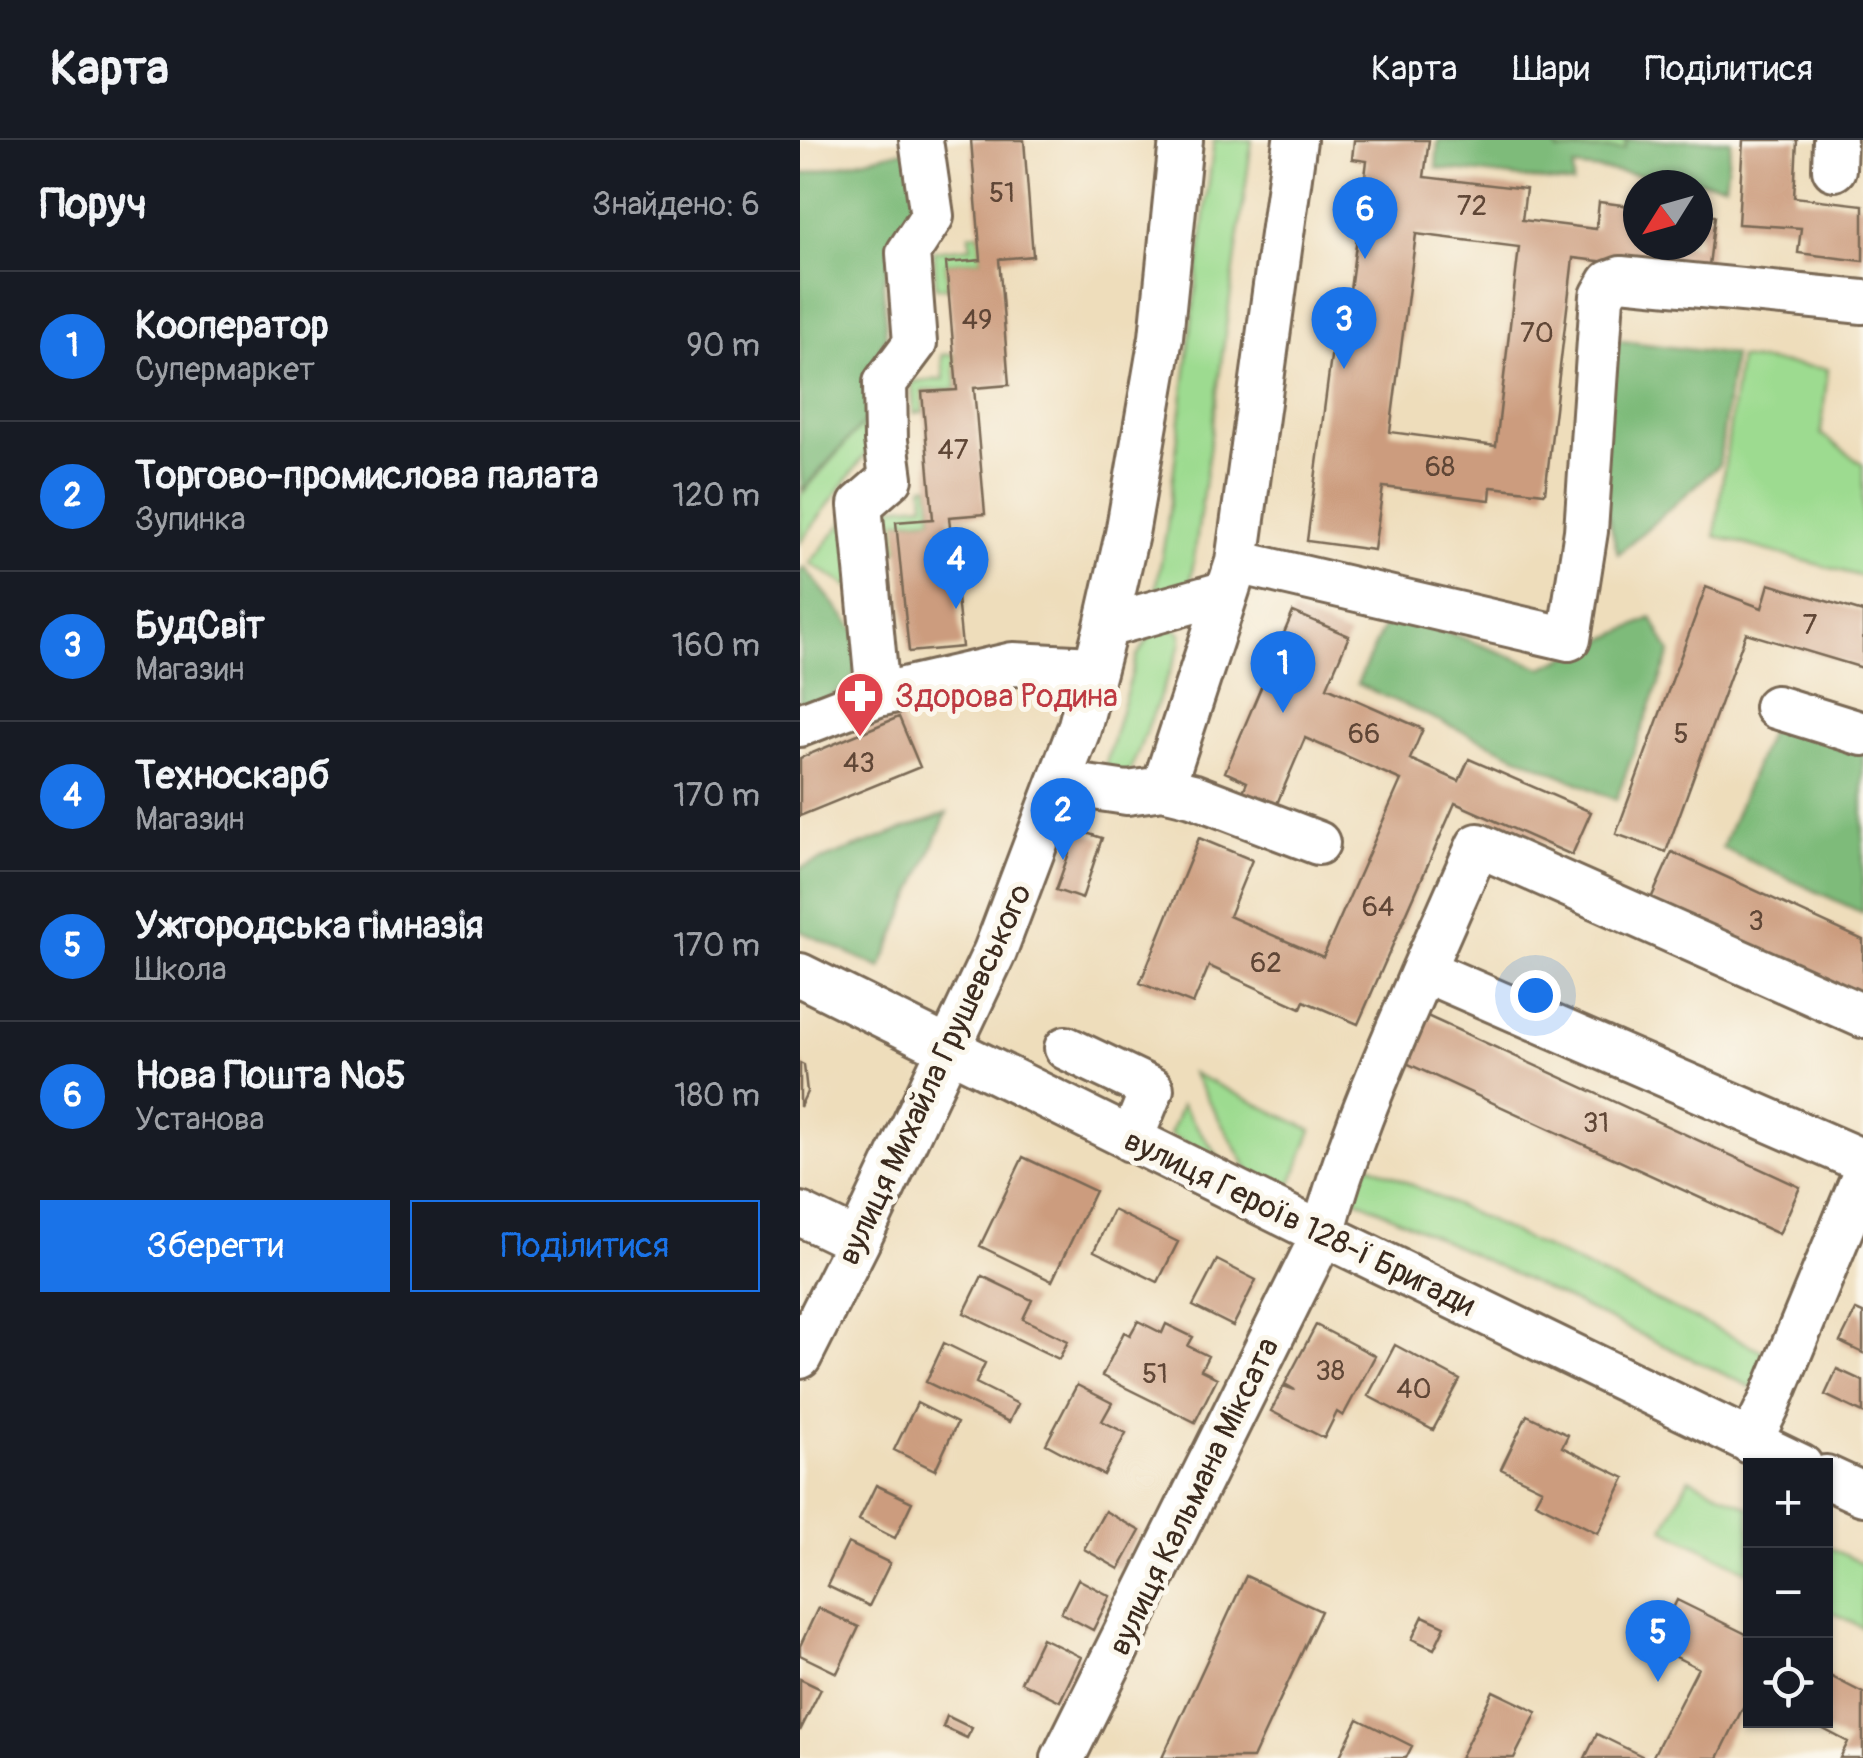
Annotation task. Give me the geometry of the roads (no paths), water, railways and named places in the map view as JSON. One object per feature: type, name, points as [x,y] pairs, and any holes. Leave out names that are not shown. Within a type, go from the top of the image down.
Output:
[{"type":"street","points":[[878,694],[860,505],[891,478],[885,383],[915,343],[908,253],[932,216],[920,140]]},
{"type":"street","name":"вулиця Михайла Грушевського","points":[[800,1357],[996,951],[1079,729],[1126,534],[1161,337],[1181,140]]},
{"type":"street","points":[[1163,788],[1232,577],[1295,140]]},
{"type":"street","points":[[1106,626],[1232,577],[1569,640],[1586,531],[1602,296],[1610,282],[1622,278],[1863,302]]},
{"type":"street","points":[[800,726],[878,694],[1014,664],[1095,668]]},
{"type":"street","points":[[1776,707],[1863,734]]},
{"type":"street","points":[[1060,783],[1127,794],[1163,788],[1192,795],[1318,843]]},
{"type":"street","name":"вулиця Кальмана Міксата","points":[[1063,1758],[1323,1234],[1360,1115],[1478,845],[1863,1016]]},
{"type":"street","points":[[1423,970],[1863,1161]]},
{"type":"street","name":"вулиця Героїв 128-ї Бригади","points":[[800,976],[1784,1458]]},
{"type":"street","points":[[1066,1048],[1152,1088],[1131,1140]]},
{"type":"street","points":[[1750,1442],[1770,1404],[1863,1177]]},
{"type":"street","points":[[800,1214],[858,1242]]},
{"type":"street","points":[[1833,1479],[1863,1494]]},
{"type":"place","name":"Нова Пошта №5","points":[[1365,259]]},
{"type":"place","name":"БудСвiт","points":[[1344,369]]},
{"type":"place","name":"Техноскарб","points":[[956,609]]},
{"type":"place","name":"Кооператор","points":[[1283,713]]},
{"type":"place","name":"Здорова Родина","points":[[860,738]]},
{"type":"place","name":"Торгово-промислова палата","points":[[1063,860]]},
{"type":"place","name":"Ужгородська гімназія","points":[[1658,1682]]}]
